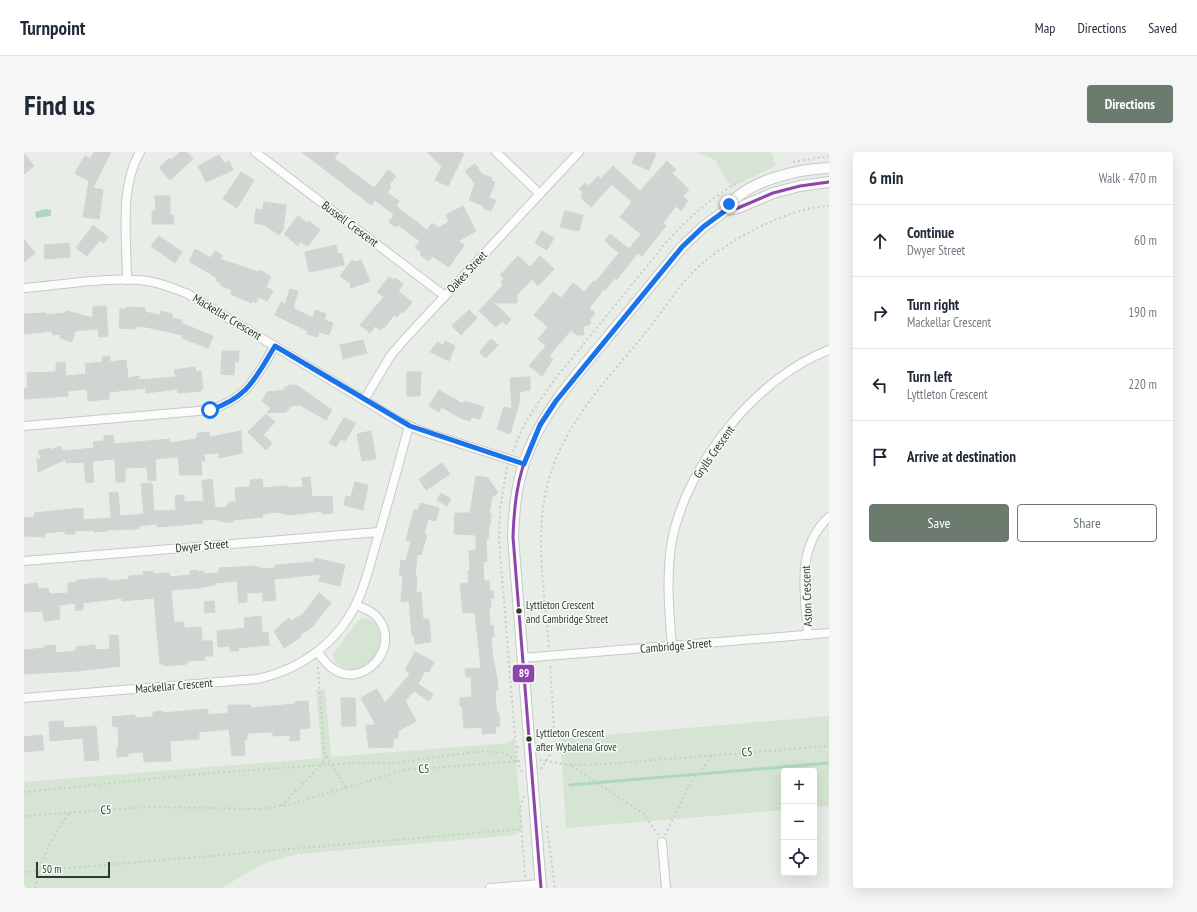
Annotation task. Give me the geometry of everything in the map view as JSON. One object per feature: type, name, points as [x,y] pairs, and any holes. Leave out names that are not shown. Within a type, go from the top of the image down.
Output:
[{"type":"street","points":[[127,280],[128,183],[133,164],[140,152]]},
{"type":"street","name":"Bussell Crescent","points":[[255,152],[445,296]]},
{"type":"street","points":[[496,152],[540,194]]},
{"type":"street","name":"Oakes Street","points":[[364,400],[391,355],[579,152]]},
{"type":"street","points":[[490,888],[526,885],[541,886],[529,793],[531,774],[513,537],[514,507],[524,464],[540,425],[564,390],[682,247],[703,227],[726,210],[737,196],[748,189],[776,178],[804,171],[829,168]]},
{"type":"street","points":[[726,210],[738,208],[786,189],[829,182]]},
{"type":"street","name":"Mackellar Crescent","points":[[24,288],[127,280],[155,283],[188,294],[410,426],[524,464]]},
{"type":"street","points":[[24,426],[210,410],[226,404],[246,391],[275,346]]},
{"type":"street","name":"Grylls Crescent","points":[[672,646],[668,571],[670,555],[672,540],[681,509],[693,480],[710,453],[748,404],[791,368],[829,350]]},
{"type":"street","name":"Mackellar Crescent","points":[[24,698],[257,679],[290,669],[318,652],[340,630],[356,605],[410,426]]},
{"type":"street","name":"Aston Crescent","points":[[808,635],[804,568],[807,550],[815,533],[829,517]]},
{"type":"street","name":"Dwyer Street","points":[[24,560],[379,532]]},
{"type":"street","points":[[318,652],[333,669],[348,674],[363,671],[378,661],[386,639],[383,627],[377,617],[356,605]]},
{"type":"street","name":"Cambridge Street","points":[[522,658],[829,633]]},
{"type":"street","points":[[662,842],[666,888]]},
{"type":"path","points":[[24,792],[142,779],[321,765],[394,762],[482,751],[504,753],[517,761],[531,774],[546,760],[555,747],[541,560],[540,525],[546,490],[559,450],[576,419],[695,270],[730,243],[788,214],[821,206],[829,206]]},
{"type":"path","points":[[506,452],[513,452]]},
{"type":"path","points":[[503,464],[507,468],[500,509],[499,540],[517,761]]},
{"type":"path","points":[[318,652],[324,752],[346,788]]},
{"type":"path","points":[[514,731],[519,736]]},
{"type":"path","points":[[516,754],[520,743]]},
{"type":"path","name":"C5","points":[[24,816],[150,807],[246,810],[281,806],[405,770],[530,760],[546,760],[571,765],[829,746]]},
{"type":"path","points":[[662,842],[690,784],[713,755]]},
{"type":"path","points":[[281,806],[321,765],[326,757]]},
{"type":"path","points":[[571,765],[644,814],[662,842]]},
{"type":"path","points":[[526,885],[520,809],[529,793]]},
{"type":"path","points":[[35,888],[46,849],[56,830],[70,812]]},
{"type":"path","points":[[546,822],[555,888]]},
{"type":"path","points":[[24,872],[522,829]]},
{"type":"shaded area","points":[[697,152],[771,152],[776,166],[731,187],[715,160]]},
{"type":"shaded area","points":[[46,209],[51,210],[51,216],[36,218],[35,212]]},
{"type":"shaded area","points":[[364,618],[374,622],[380,631],[380,642],[377,653],[370,663],[360,669],[349,669],[335,662],[333,654],[358,621]]},
{"type":"shaded area","points":[[325,689],[331,757],[508,743],[514,738],[522,829],[516,835],[299,854],[269,862],[255,868],[222,888],[24,888],[24,782],[322,758],[316,690]]},
{"type":"shaded area","points":[[829,716],[829,806],[817,807],[817,768],[781,768],[781,810],[566,828],[560,734],[567,738]]},
{"type":"building","points":[[94,152],[111,152],[93,188],[103,190],[99,219],[83,217],[89,181],[75,173],[85,156],[90,159]]},
{"type":"building","points":[[180,152],[187,152],[193,159],[170,180],[159,168],[169,158],[171,160]]},
{"type":"building","points":[[302,152],[339,152],[334,158],[374,188],[388,170],[396,176],[389,185],[391,187],[387,193],[399,201],[396,206],[427,230],[432,223],[438,228],[449,222],[446,215],[463,206],[476,231],[458,241],[464,245],[449,267],[432,256],[429,261],[420,255],[422,252],[415,248],[420,241],[398,225],[396,227],[389,222],[394,215],[375,200],[371,205]]},
{"type":"building","points":[[427,152],[459,152],[464,154],[448,186],[435,180],[442,166]]},
{"type":"building","points":[[637,152],[651,152],[656,154],[649,170],[632,163]]},
{"type":"building","points":[[24,153],[34,166],[24,174]]},
{"type":"building","points":[[219,155],[224,163],[229,161],[233,170],[206,182],[198,166]]},
{"type":"building","points":[[667,161],[676,170],[672,173],[689,190],[683,196],[688,201],[685,204],[686,205],[681,211],[676,206],[663,223],[666,226],[642,256],[638,253],[617,279],[615,278],[605,290],[604,289],[589,308],[595,313],[590,319],[591,323],[583,326],[584,335],[577,335],[571,330],[549,356],[553,359],[542,376],[529,366],[546,346],[538,339],[548,327],[534,315],[553,292],[561,298],[573,283],[584,292],[594,281],[595,282],[619,253],[605,241],[610,234],[629,249],[641,234],[620,217],[632,202],[612,184],[591,207],[581,198],[583,192],[579,189],[585,183],[589,186],[598,176],[601,179],[613,166],[640,191]]},
{"type":"building","points":[[475,164],[482,174],[492,178],[491,181],[495,182],[489,198],[496,200],[491,211],[483,208],[484,206],[469,200],[475,184],[465,171]]},
{"type":"building","points":[[241,172],[254,180],[237,208],[223,199]]},
{"type":"building","points":[[155,196],[170,196],[170,215],[173,215],[174,224],[152,224],[152,211],[156,211]]},
{"type":"building","points":[[264,202],[286,205],[283,230],[279,235],[265,225],[254,223],[256,209],[263,210]]},
{"type":"building","points":[[565,211],[583,215],[579,231],[560,227]]},
{"type":"building","points":[[298,216],[307,223],[309,221],[320,230],[308,246],[300,242],[298,246],[284,234]]},
{"type":"building","points":[[93,225],[108,237],[104,243],[100,240],[87,256],[76,248]]},
{"type":"building","points":[[542,231],[554,238],[547,250],[535,243]]},
{"type":"building","points":[[159,236],[182,252],[175,263],[151,246]]},
{"type":"building","points":[[24,239],[35,253],[24,262]]},
{"type":"building","points":[[69,243],[70,257],[45,259],[44,245]]},
{"type":"building","points":[[336,245],[338,254],[342,253],[344,265],[309,272],[305,252]]},
{"type":"building","points":[[195,249],[211,258],[215,251],[222,255],[220,259],[259,272],[260,270],[271,277],[266,287],[273,291],[267,301],[259,297],[256,303],[252,301],[251,303],[231,294],[232,290],[220,285],[221,283],[216,281],[217,278],[189,261]]},
{"type":"building","points":[[518,256],[530,267],[540,256],[554,269],[538,286],[532,279],[517,295],[517,303],[494,303],[511,319],[506,325],[502,321],[496,327],[479,311],[503,285],[501,282],[504,278],[500,275]]},
{"type":"building","points":[[352,260],[354,262],[361,260],[370,281],[351,288],[350,283],[340,276]]},
{"type":"building","points":[[389,277],[393,280],[395,278],[403,284],[398,291],[412,302],[404,312],[401,312],[397,317],[394,315],[385,327],[384,326],[380,330],[375,326],[370,333],[360,325],[384,297],[377,292]]},
{"type":"building","points":[[290,289],[298,291],[293,308],[313,318],[315,310],[326,314],[324,320],[333,323],[329,335],[319,332],[318,337],[307,334],[308,331],[275,315],[281,302],[285,304]]},
{"type":"building","points":[[106,306],[108,336],[99,337],[98,329],[75,331],[72,342],[60,338],[61,334],[53,335],[52,331],[24,334],[24,314],[46,313],[46,315],[66,313],[67,311],[93,318],[93,307]]},
{"type":"building","points":[[126,307],[145,308],[145,312],[160,315],[161,311],[172,314],[172,318],[182,320],[181,323],[213,336],[208,348],[182,338],[183,335],[146,327],[135,326],[135,329],[119,328],[120,309],[126,309]]},
{"type":"building","points":[[469,310],[477,318],[461,335],[452,326]]},
{"type":"building","points":[[491,339],[498,345],[486,358],[479,352]]},
{"type":"building","points":[[363,340],[367,353],[343,359],[340,345]]},
{"type":"building","points":[[445,341],[455,346],[449,361],[430,352],[437,342],[443,345]]},
{"type":"building","points":[[222,351],[239,351],[238,362],[235,361],[234,375],[221,374]]},
{"type":"building","points":[[110,356],[110,362],[126,360],[128,378],[139,376],[139,380],[176,377],[174,370],[195,367],[196,372],[201,371],[203,389],[201,389],[201,391],[178,393],[177,389],[146,393],[146,388],[109,392],[109,399],[88,401],[87,389],[68,391],[68,396],[24,399],[24,388],[28,388],[27,373],[56,372],[56,363],[65,362],[66,376],[86,374],[85,364],[102,362],[102,357]]},
{"type":"building","points":[[407,372],[421,372],[420,396],[407,396]]},
{"type":"building","points":[[530,377],[530,390],[519,392],[520,400],[510,434],[497,429],[504,407],[512,409],[510,378]]},
{"type":"building","points":[[289,385],[296,385],[332,410],[326,420],[300,405],[291,406],[286,412],[267,413],[271,408],[262,401],[267,392],[285,390],[285,387],[289,387]]},
{"type":"building","points":[[439,390],[463,404],[464,401],[484,407],[480,419],[471,417],[470,421],[461,418],[441,407],[439,412],[429,406]]},
{"type":"building","points":[[266,414],[275,422],[263,435],[272,443],[266,450],[248,432]]},
{"type":"building","points":[[344,418],[356,423],[345,441],[341,439],[336,447],[329,443]]},
{"type":"building","points":[[241,431],[242,453],[219,458],[219,453],[204,454],[205,461],[201,461],[202,475],[180,475],[178,457],[155,459],[156,480],[148,481],[147,467],[125,468],[125,482],[116,482],[115,459],[92,461],[94,482],[86,483],[84,462],[66,463],[66,459],[38,472],[37,459],[42,460],[38,451],[50,448],[51,450],[60,446],[63,451],[94,448],[93,442],[104,441],[104,436],[113,435],[114,444],[170,439],[170,443],[196,439],[198,433],[209,432],[210,437]]},
{"type":"building","points":[[371,431],[376,459],[362,461],[357,434]]},
{"type":"building","points":[[442,463],[450,474],[426,490],[419,479]]},
{"type":"building","points":[[476,476],[488,478],[498,493],[492,497],[489,514],[491,514],[490,526],[488,539],[486,539],[487,561],[483,562],[484,581],[489,581],[490,591],[493,591],[494,598],[490,598],[491,607],[489,607],[490,626],[493,625],[494,637],[491,637],[498,690],[495,690],[496,706],[497,713],[499,713],[500,726],[495,727],[496,733],[482,734],[482,727],[464,728],[462,706],[460,706],[460,698],[472,697],[471,677],[466,677],[465,669],[481,668],[475,612],[463,613],[460,584],[469,583],[469,551],[476,550],[476,535],[454,534],[455,513],[470,513]]},
{"type":"building","points":[[310,477],[312,497],[332,496],[333,513],[322,514],[322,511],[289,515],[277,512],[262,514],[263,517],[233,520],[233,522],[218,521],[218,519],[202,520],[203,523],[182,525],[157,527],[157,524],[138,526],[139,528],[134,529],[94,532],[94,530],[75,531],[75,534],[65,534],[65,531],[45,533],[45,537],[24,536],[24,518],[35,517],[34,513],[83,508],[83,520],[111,518],[109,493],[118,492],[120,516],[144,514],[141,484],[152,483],[154,511],[176,510],[175,496],[184,495],[184,502],[204,501],[202,481],[212,479],[215,508],[227,507],[229,502],[236,502],[235,488],[250,487],[250,480],[262,479],[263,488],[288,486],[288,488],[303,487],[302,478]]},
{"type":"building","points":[[355,482],[368,485],[363,510],[344,505],[346,496],[351,497]]},
{"type":"building","points":[[441,493],[451,499],[447,506],[437,500]]},
{"type":"building","points":[[420,503],[439,508],[436,521],[428,519],[424,534],[427,535],[421,555],[417,554],[415,577],[417,577],[416,592],[421,592],[423,619],[429,619],[431,642],[415,644],[414,635],[412,635],[409,601],[401,602],[403,575],[399,575],[401,560],[406,561],[411,541],[406,540],[414,510],[418,511]]},
{"type":"building","points":[[314,558],[345,565],[340,586],[319,581],[321,574],[274,579],[276,600],[263,601],[263,592],[247,593],[247,602],[239,603],[237,581],[214,583],[215,585],[198,588],[171,590],[174,623],[184,622],[184,628],[201,627],[202,641],[212,641],[213,656],[205,656],[205,660],[187,661],[187,664],[165,666],[164,664],[160,664],[154,598],[122,601],[122,598],[83,603],[83,610],[76,611],[75,603],[59,605],[60,619],[44,621],[43,611],[24,612],[24,585],[29,584],[37,583],[38,589],[48,588],[49,593],[51,594],[68,593],[68,583],[77,582],[76,580],[106,578],[109,581],[129,579],[129,576],[144,575],[143,572],[153,571],[153,574],[169,573],[170,577],[190,575],[190,571],[197,570],[198,572],[203,571],[203,574],[219,573],[219,568],[254,566],[260,567],[260,569],[275,568],[275,565],[314,562]]},
{"type":"building","points":[[319,593],[331,603],[312,627],[300,635],[301,637],[284,648],[274,631],[289,618],[291,621],[303,614]]},
{"type":"building","points":[[214,601],[215,612],[205,613],[204,602]]},
{"type":"building","points":[[261,616],[262,633],[268,632],[269,645],[238,648],[239,651],[230,651],[230,646],[218,647],[217,631],[245,628],[244,618]]},
{"type":"building","points":[[118,635],[120,666],[78,671],[24,674],[24,650],[44,648],[44,646],[55,645],[56,653],[76,651],[76,647],[95,645],[95,650],[110,649],[109,636]]},
{"type":"building","points":[[415,652],[434,662],[429,672],[425,671],[418,684],[433,694],[429,701],[414,691],[405,701],[416,721],[398,731],[398,738],[393,738],[393,747],[369,748],[366,725],[376,725],[361,698],[377,689],[385,703],[410,674],[405,670]]},
{"type":"building","points":[[341,698],[355,698],[356,726],[342,726]]},
{"type":"building","points":[[308,701],[310,728],[299,729],[300,740],[290,741],[290,735],[273,736],[273,732],[247,733],[247,740],[244,740],[245,755],[232,756],[229,729],[199,732],[199,739],[170,741],[171,761],[144,762],[143,752],[128,753],[128,756],[117,757],[117,747],[119,747],[118,726],[113,727],[112,717],[135,715],[135,718],[153,717],[153,712],[162,711],[163,713],[208,709],[208,715],[228,713],[228,705],[250,705],[250,708],[295,704],[295,702]]},
{"type":"building","points":[[63,721],[64,728],[96,726],[99,760],[85,761],[83,738],[50,741],[49,722]]},
{"type":"building","points":[[42,735],[44,750],[24,752],[24,737]]},
{"type":"waterway","points":[[570,785],[829,763]]},
{"type":"transit line","name":"89","points":[[541,888],[513,537],[514,515],[519,482],[529,450],[543,422],[560,395],[682,247],[703,227],[726,210],[738,208],[773,193],[800,186],[829,182]]},
{"type":"place","name":"Lyttleton Crescent and Cambridge Street","points":[[519,611]]},
{"type":"place","name":"Lyttleton Crescent after Wybalena Grove","points":[[529,739]]},
{"type":"route","points":[[210,410],[226,404],[246,391],[275,346],[402,423],[424,432],[524,464],[528,451],[540,425],[564,390],[682,247],[703,227],[726,210],[729,204]]}]
